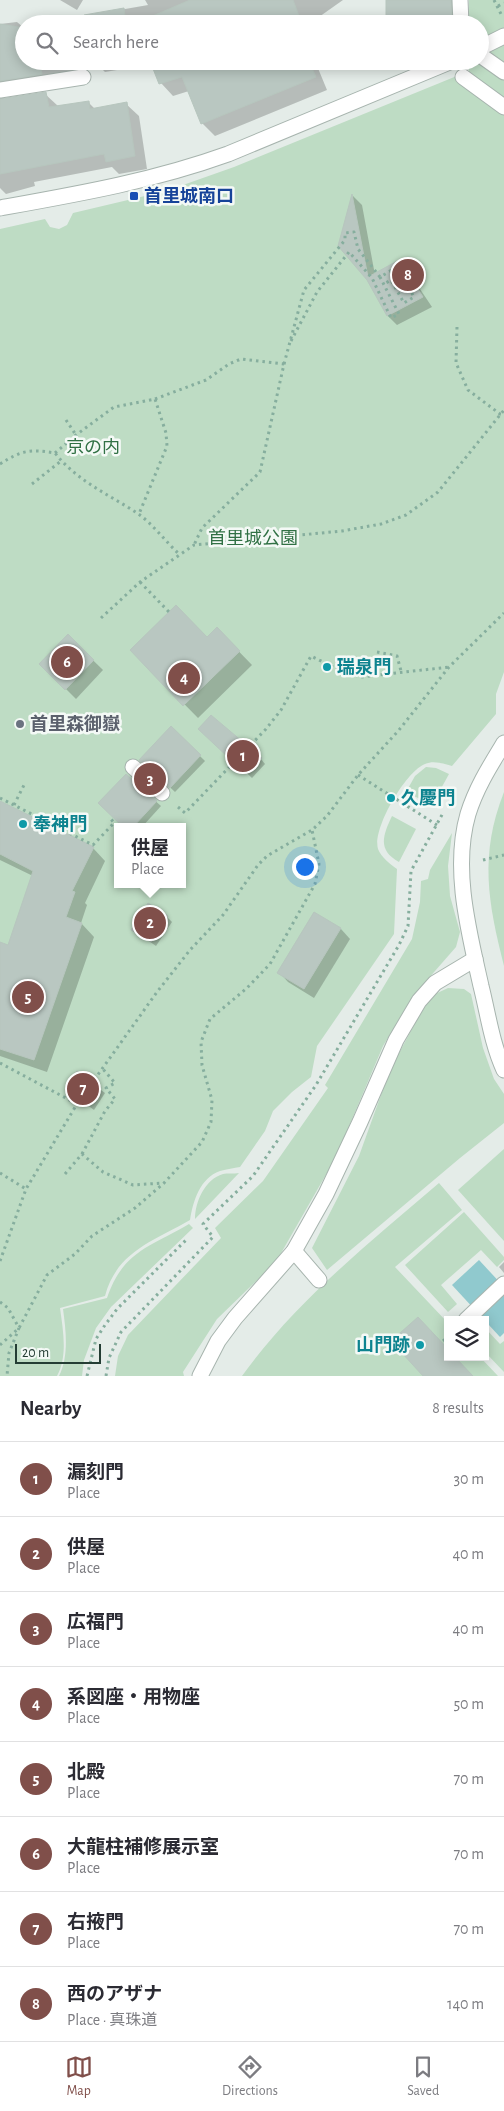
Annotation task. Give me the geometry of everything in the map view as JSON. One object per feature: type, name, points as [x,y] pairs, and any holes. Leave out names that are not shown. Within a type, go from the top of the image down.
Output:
[{"type":"street","points":[[460,0],[461,15]]},
{"type":"street","points":[[489,44],[504,36]]},
{"type":"street","points":[[489,61],[504,72]]},
{"type":"street","points":[[0,208],[117,187],[192,167],[228,154],[430,70]]},
{"type":"street","points":[[0,90],[83,77]]},
{"type":"street","points":[[464,77],[504,107]]},
{"type":"street","points":[[504,743],[475,794],[464,836],[462,855],[464,894],[475,959],[495,1045],[504,1070]]},
{"type":"street","points":[[133,767],[167,797]]},
{"type":"street","points":[[200,1376],[218,1341],[235,1318],[294,1251],[326,1194],[396,1040],[419,1001],[435,983],[475,959]]},
{"type":"street","points":[[294,1251],[319,1280]]},
{"type":"street","points":[[470,1316],[504,1284]]},
{"type":"path","points":[[494,0],[504,19]]},
{"type":"path","points":[[498,6],[504,3]]},
{"type":"path","points":[[194,545],[202,528],[260,472],[284,364],[304,290],[345,240],[345,233],[354,232],[358,249],[380,277],[399,314],[391,318],[372,278],[349,252],[317,292],[290,344]]},
{"type":"path","points":[[380,277],[397,268],[414,298],[404,303],[391,280],[384,284]]},
{"type":"path","points":[[457,327],[456,363],[468,390],[502,415]]},
{"type":"path","points":[[55,453],[114,407],[155,399],[206,380],[241,359],[284,364]]},
{"type":"path","points":[[139,514],[167,446],[166,432],[155,399]]},
{"type":"path","points":[[101,618],[140,582],[178,554],[194,545],[342,532],[381,524],[406,515],[438,492],[502,415],[504,410]]},
{"type":"path","points":[[66,420],[76,435]]},
{"type":"path","points":[[0,464],[23,451],[37,450],[55,453],[61,461],[86,482],[139,514],[178,554]]},
{"type":"path","points":[[32,484],[61,461]]},
{"type":"path","points":[[140,582],[169,612]]},
{"type":"path","points":[[0,1260],[26,1190],[77,1104],[157,992],[190,950],[228,909],[258,865],[278,848],[312,830],[327,816],[358,775],[399,730],[449,667],[504,613]]},
{"type":"path","points":[[378,652],[397,656],[401,671]]},
{"type":"path","points":[[167,797],[185,813],[207,788],[251,746],[281,710],[311,656],[339,670],[361,677],[449,667]]},
{"type":"path","points":[[358,775],[437,825]]},
{"type":"path","points":[[14,805],[24,785]]},
{"type":"path","points":[[0,798],[93,845],[114,823],[111,819]]},
{"type":"path","points":[[7,1376],[9,1353],[19,1328],[47,1275],[74,1254],[92,1236],[135,1208],[164,1183],[202,1142],[211,1122],[212,1100],[202,1065],[201,1042],[210,1019],[248,988],[270,964],[315,884],[319,864],[312,830]]},
{"type":"path","points":[[106,1376],[109,1358],[120,1332],[213,1238],[202,1224],[253,1176],[330,1060],[404,936],[408,926],[411,871],[423,850]]},
{"type":"path","points":[[0,1063],[77,1104]]},
{"type":"path","points":[[65,1174],[82,1154],[105,1111],[115,1099],[106,1088],[114,1083],[102,1068]]},
{"type":"path","points":[[82,1154],[103,1172],[133,1185],[164,1183]]},
{"type":"path","points":[[0,1173],[26,1190]]},
{"type":"path","points":[[87,1376],[96,1338],[104,1325],[117,1309],[188,1238]]},
{"type":"path","points":[[0,1302],[8,1308],[19,1328]]},
{"type":"path","points":[[0,1345],[19,1328]]},
{"type":"green space","name":"首里城公園","points":[[469,0],[504,0],[504,672],[496,694],[496,714],[452,766],[432,762],[417,769],[400,789],[385,815],[380,828],[378,849],[384,858],[397,869],[394,934],[317,1046],[311,1077],[273,1111],[265,1131],[240,1167],[220,1171],[207,1179],[193,1205],[190,1220],[138,1249],[118,1268],[105,1296],[60,1308],[64,1351],[57,1376],[0,1376],[0,229],[45,219],[50,227],[59,229],[67,225],[73,213],[166,191],[234,167],[469,71],[489,70],[489,15],[469,15]]},
{"type":"green space","points":[[426,767],[436,768],[449,774],[432,805],[406,792],[415,776]]},
{"type":"green space","points":[[504,792],[504,966],[490,900],[489,858],[496,815]]},
{"type":"green space","points":[[392,816],[416,829],[399,862],[387,852],[384,842],[384,836]]},
{"type":"green space","points":[[452,833],[448,866],[450,896],[460,932],[456,947],[414,995],[383,1046],[336,1157],[276,1262],[217,1319],[183,1372],[184,1376],[115,1376],[118,1356],[128,1335],[221,1238],[215,1228],[263,1181],[328,1088],[325,1085],[412,939],[420,902],[421,881],[428,879],[430,870]]},
{"type":"green space","points":[[448,988],[464,989],[471,994],[483,1048],[494,1079],[504,1094],[504,1123],[327,1270],[312,1248],[359,1156],[390,1070],[420,1014],[433,995]]},
{"type":"green space","points":[[504,1149],[504,1241],[458,1190]]},
{"type":"green space","points":[[239,1173],[195,1219],[199,1199],[206,1186],[223,1174]]},
{"type":"green space","points":[[439,1183],[462,1210],[395,1267],[444,1319],[444,1361],[484,1361],[498,1376],[242,1376],[286,1323],[334,1274]]},
{"type":"green space","points":[[464,1212],[504,1257],[504,1260],[497,1267],[481,1250],[441,1285],[457,1304],[448,1312],[405,1265]]},
{"type":"green space","points":[[189,1224],[193,1228],[111,1307],[96,1328],[84,1360],[82,1376],[59,1376],[65,1352],[66,1335],[63,1309],[107,1298],[121,1270],[130,1260],[150,1245]]},
{"type":"green space","points":[[489,1332],[500,1344],[504,1341],[504,1372],[489,1356]]},
{"type":"water","points":[[479,1260],[504,1287],[504,1333],[500,1337],[489,1325],[489,1316],[481,1316],[452,1285]]},
{"type":"building","points":[[190,0],[293,0],[299,15],[155,15]]},
{"type":"building","points":[[386,0],[451,0],[452,15],[386,15]]},
{"type":"building","points":[[124,8],[125,15],[84,15]]},
{"type":"building","points":[[0,24],[15,26],[15,70],[41,70],[42,74],[0,81]]},
{"type":"building","points":[[154,70],[313,70],[316,77],[201,124],[182,77],[159,84]]},
{"type":"building","points":[[46,92],[49,107],[89,101],[90,109],[127,102],[135,156],[106,162],[104,154],[0,174],[0,99]]},
{"type":"building","points":[[352,194],[368,277],[399,260],[423,297],[387,316],[367,280],[338,246]]},
{"type":"building","points":[[176,605],[207,637],[217,627],[240,651],[183,706],[130,650]]},
{"type":"building","points":[[68,634],[94,660],[65,690],[39,664]]},
{"type":"building","points":[[211,715],[262,758],[246,774],[198,729]]},
{"type":"building","points":[[171,726],[201,755],[170,788],[139,760]]},
{"type":"building","points":[[126,774],[157,801],[137,823],[119,823],[98,803]]},
{"type":"building","points":[[0,801],[94,847],[72,891],[75,892],[66,917],[82,923],[34,1060],[0,1049],[0,942],[8,945],[33,871],[0,854]]},
{"type":"building","points":[[148,903],[168,916],[151,942],[131,930]]},
{"type":"building","points":[[314,912],[341,928],[304,989],[277,973]]},
{"type":"building","points":[[77,1071],[101,1087],[89,1106],[65,1090]]},
{"type":"building","name":"山門跡","points":[[418,1317],[444,1345],[444,1361],[459,1361],[473,1376],[423,1376],[391,1341]]},
{"type":"place","name":"首里城南口","points":[[134,196]]},
{"type":"place","name":"西のアザナ","points":[[408,275]]},
{"type":"place","name":"大龍柱補修展示室","points":[[67,662]]},
{"type":"place","name":"瑞泉門","points":[[327,667]]},
{"type":"place","name":"系図座・用物座","points":[[184,678]]},
{"type":"place","name":"首里森御嶽","points":[[20,724]]},
{"type":"place","name":"漏刻門","points":[[243,756]]},
{"type":"place","name":"広福門","points":[[150,779]]},
{"type":"place","name":"久慶門","points":[[391,798]]},
{"type":"place","name":"奉神門","points":[[23,824]]},
{"type":"place","name":"供屋","points":[[150,923]]},
{"type":"place","name":"北殿","points":[[28,997]]},
{"type":"place","name":"右掖門","points":[[83,1089]]},
{"type":"place","name":"山門跡","points":[[420,1345]]},
{"type":"park label","name":"京の内","points":[[93,447]]}]
